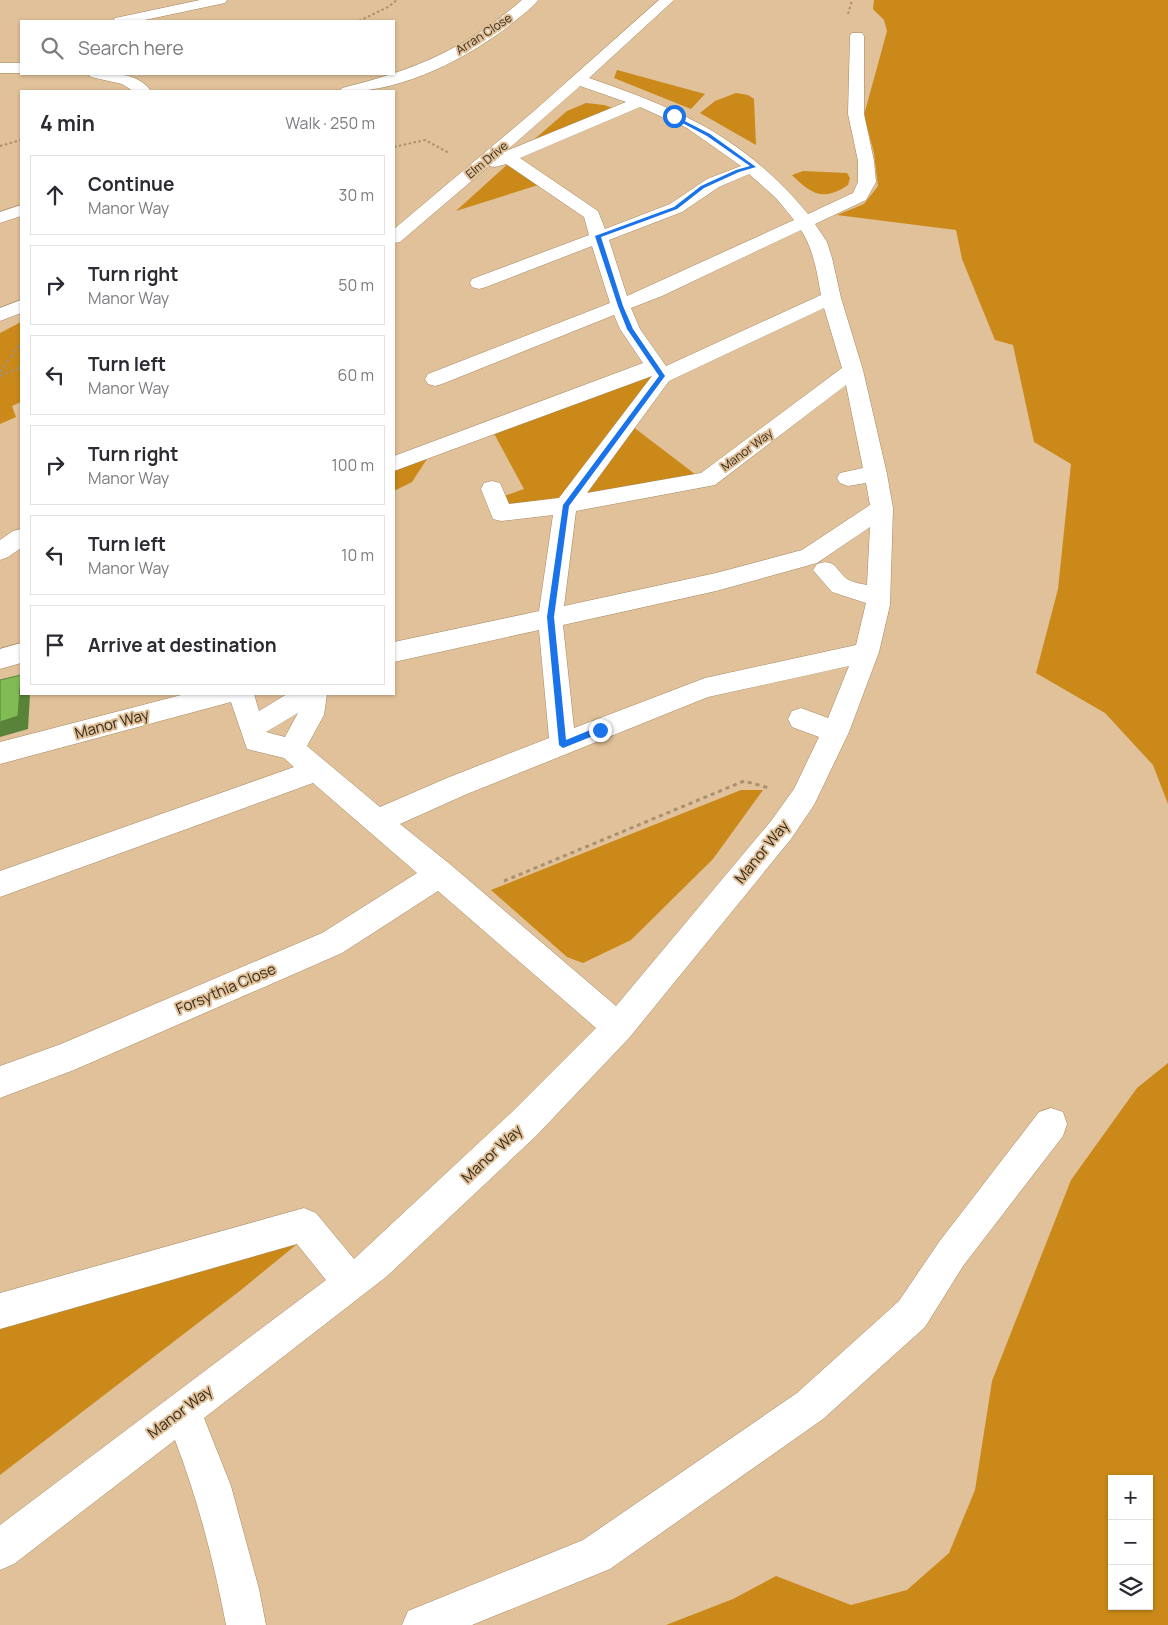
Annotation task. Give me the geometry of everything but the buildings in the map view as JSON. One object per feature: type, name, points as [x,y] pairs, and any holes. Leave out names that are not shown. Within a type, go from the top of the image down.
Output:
[{"type":"street","points":[[125,20],[220,0]]},
{"type":"street","name":"Arran Close","points":[[351,90],[410,72],[463,51],[500,26],[531,0]]},
{"type":"street","name":"Elm Drive","points":[[395,237],[477,169],[667,0]]},
{"type":"street","points":[[435,379],[655,292],[860,196],[867,182],[866,161],[856,114],[857,36]]},
{"type":"street","points":[[0,68],[20,68]]},
{"type":"street","points":[[101,75],[127,80],[142,90]]},
{"type":"street","name":"Manor Way","points":[[0,1550],[374,1264],[524,1124],[618,1027],[781,830],[804,797],[836,732],[867,652],[878,598],[882,508],[853,370],[831,298],[818,242],[782,194],[754,167],[693,126],[629,97],[578,80]]},
{"type":"street","points":[[477,169],[508,158],[639,102]]},
{"type":"street","points":[[508,158],[592,215],[620,306],[630,329],[658,371]]},
{"type":"street","points":[[479,283],[598,236],[676,208],[703,187],[737,171],[754,167]]},
{"type":"street","points":[[0,218],[20,210]]},
{"type":"street","points":[[395,464],[658,371],[831,298]]},
{"type":"street","points":[[0,315],[20,306]]},
{"type":"street","name":"Manor Way","points":[[492,489],[501,513],[566,505],[707,480],[853,370]]},
{"type":"street","points":[[563,745],[550,617],[566,505],[658,371]]},
{"type":"street","points":[[848,478],[876,474]]},
{"type":"street","points":[[395,652],[716,582],[809,557],[882,508]]},
{"type":"street","points":[[0,551],[20,538]]},
{"type":"street","points":[[825,570],[840,586],[878,598]]},
{"type":"street","points":[[377,821],[457,786],[705,688],[867,652]]},
{"type":"street","points":[[0,658],[20,653]]},
{"type":"street","name":"Manor Way","points":[[0,753],[219,695]]},
{"type":"street","points":[[241,695],[256,741],[292,749],[441,874],[618,1027]]},
{"type":"street","points":[[252,728],[306,695]]},
{"type":"street","points":[[292,749],[311,715],[314,695]]},
{"type":"street","points":[[801,718],[836,732]]},
{"type":"street","points":[[0,884],[316,770]]},
{"type":"street","name":"Forsythia Close","points":[[0,1082],[63,1059],[332,942],[441,874]]},
{"type":"street","points":[[422,1625],[596,1555],[810,1406],[912,1314],[951,1254],[1051,1124]]},
{"type":"street","points":[[0,1311],[304,1225],[350,1282]]},
{"type":"street","points":[[182,1410],[212,1486],[239,1589],[246,1625]]},
{"type":"path","points":[[361,20],[388,7],[397,0]]},
{"type":"path","points":[[0,146],[20,140]]},
{"type":"path","points":[[395,148],[426,140],[477,169]]},
{"type":"path","points":[[0,374],[20,344]]},
{"type":"path","points":[[0,374],[20,367]]},
{"type":"path","points":[[466,896],[744,781],[804,797]]},
{"type":"shaded area","points":[[874,0],[1168,0],[1168,804],[1153,765],[1105,713],[1036,673],[1058,589],[1071,464],[1034,442],[1013,345],[995,340],[962,259],[956,230],[837,215],[864,204],[878,186],[874,153],[864,115],[887,31],[884,20],[873,9]]},
{"type":"shaded area","points":[[617,70],[705,94],[691,109],[614,78]]},
{"type":"shaded area","points":[[736,93],[748,95],[754,99],[756,145],[700,113],[715,101]]},
{"type":"shaded area","points":[[586,103],[604,105],[619,110],[523,149],[567,111]]},
{"type":"shaded area","points":[[510,162],[538,185],[456,211]]},
{"type":"shaded area","points":[[803,171],[847,173],[850,178],[848,185],[831,193],[824,194],[811,191],[792,175]]},
{"type":"shaded area","points":[[20,323],[20,402],[12,406],[16,417],[0,424],[0,333]]},
{"type":"shaded area","points":[[654,366],[662,376],[628,423],[704,481],[501,513],[496,499],[524,489],[491,428]]},
{"type":"shaded area","points":[[421,454],[427,459],[412,482],[395,490],[395,464]]},
{"type":"shaded area","points":[[741,790],[763,790],[713,859],[631,940],[583,963],[567,957],[491,890]]},
{"type":"shaded area","points":[[1168,1063],[1168,1625],[666,1625],[733,1599],[776,1576],[851,1605],[907,1590],[949,1553],[975,1490],[992,1381],[1071,1180],[1137,1088]]},
{"type":"shaded area","points":[[302,1240],[241,1290],[0,1475],[0,1311]]},
{"type":"route","points":[[600,730],[563,745],[550,617],[566,505],[662,376],[630,329],[620,306],[598,236],[676,208],[703,187],[737,171],[754,167],[708,135],[674,116]]}]
